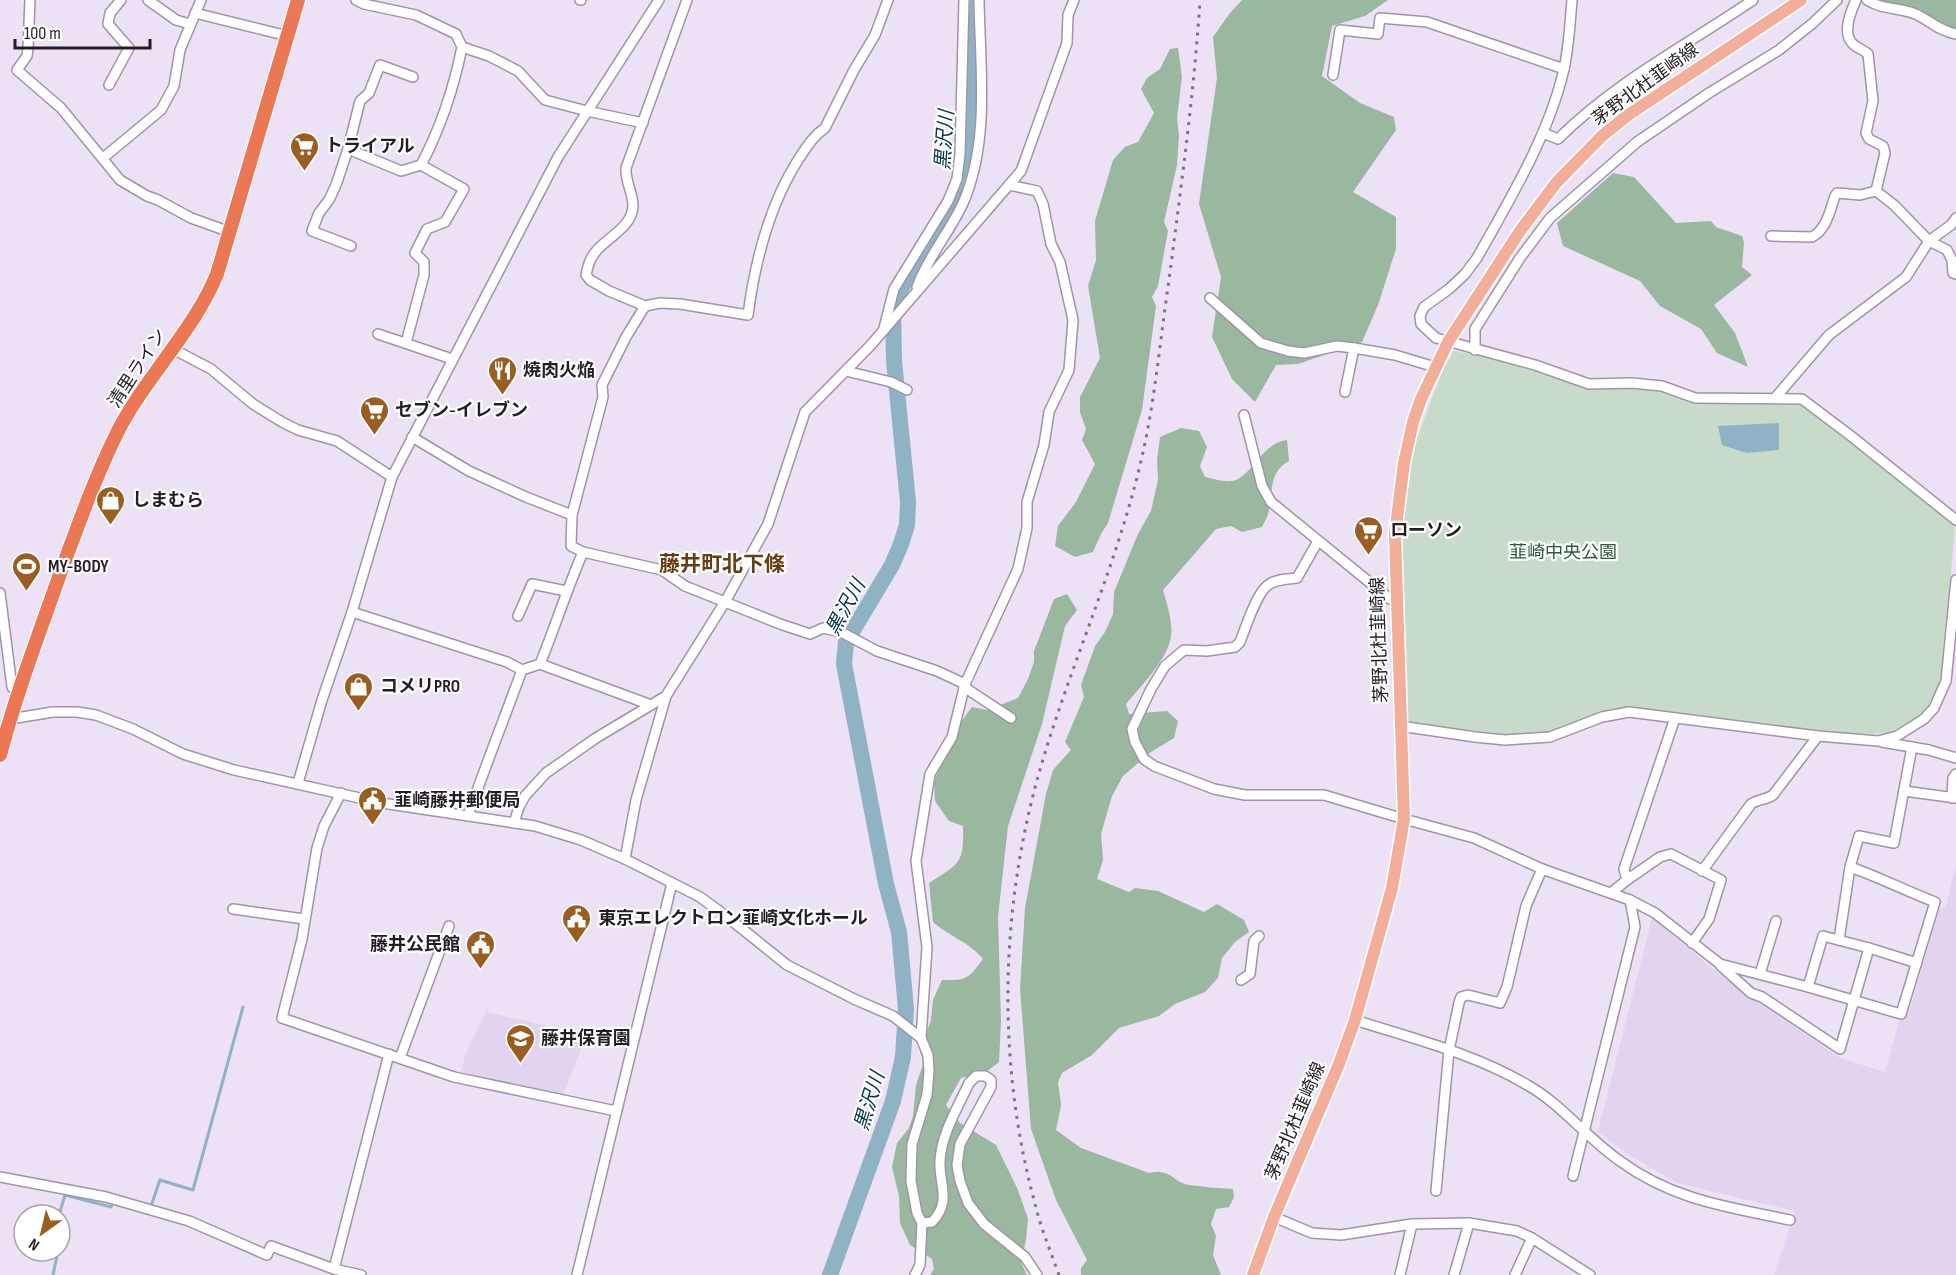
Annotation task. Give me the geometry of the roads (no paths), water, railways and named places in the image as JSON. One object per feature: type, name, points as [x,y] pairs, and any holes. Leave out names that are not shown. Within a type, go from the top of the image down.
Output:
[{"type":"highway","name":"清里ライン","points":[[0,755],[5,719],[19,692],[93,486],[119,430],[213,283],[298,0]]},
{"type":"main road","name":"茅野北杜韮崎線","points":[[1253,1275],[1274,1217],[1356,1020],[1392,888],[1404,819],[1395,534],[1404,463],[1418,406],[1448,342],[1521,231],[1556,183],[1602,136],[1657,94],[1801,0]]},
{"type":"street","points":[[30,0],[27,56],[17,70],[61,108],[120,180],[191,218],[230,232]]},
{"type":"street","points":[[109,85],[129,48],[108,24],[110,13],[121,0]]},
{"type":"street","points":[[148,0],[176,20],[190,24]]},
{"type":"street","points":[[103,158],[161,110],[174,86],[180,50],[201,0]]},
{"type":"street","points":[[348,149],[401,171],[421,165],[430,148],[453,83],[462,47],[456,34],[416,15],[364,4],[356,0]]},
{"type":"street","points":[[298,783],[392,477],[558,157],[659,0]]},
{"type":"street","points":[[687,0],[626,168],[625,175],[633,205],[630,217],[590,260],[586,275],[590,280],[609,291],[645,306],[660,303],[680,304],[748,315],[754,273],[784,183],[807,147],[825,128],[854,70],[875,35],[888,0]]},
{"type":"street","points":[[885,329],[894,289],[948,201],[957,178],[960,154],[964,0]]},
{"type":"street","points":[[914,294],[919,280],[963,202],[976,165],[981,116],[979,0]]},
{"type":"street","points":[[625,859],[636,800],[666,696],[725,602],[768,524],[805,412],[885,329],[1021,171],[1067,42],[1068,15],[1074,0]]},
{"type":"street","points":[[1572,0],[1569,43],[1564,69],[1543,133],[1477,258],[1465,274],[1449,289],[1424,307],[1420,316],[1421,324],[1436,338],[1535,365],[1589,384],[1632,383],[1662,386],[1695,398],[1802,399],[1954,515]]},
{"type":"street","points":[[1543,133],[1558,139],[1582,115],[1621,86],[1754,0]]},
{"type":"street","points":[[1475,350],[1475,329],[1520,258],[1550,218],[1637,142],[1709,93],[1779,50],[1814,23],[1837,0]]},
{"type":"street","points":[[1856,0],[1848,27],[1849,40],[1868,54],[1873,101],[1866,133],[1869,139],[1883,146],[1885,153],[1876,191]]},
{"type":"street","points":[[1867,0],[1877,6],[1912,13],[1941,30],[1956,34]]},
{"type":"street","points":[[195,13],[288,36]]},
{"type":"street","points":[[1333,75],[1340,30],[1378,34],[1380,18],[1427,22],[1564,69]]},
{"type":"street","points":[[462,47],[489,56],[518,71],[545,100],[643,123]]},
{"type":"street","points":[[351,246],[312,231],[319,213],[329,200],[336,185],[360,101],[369,93],[380,65],[413,76]]},
{"type":"street","points":[[406,343],[424,275],[424,262],[415,253],[427,229],[445,222],[464,189],[421,165]]},
{"type":"street","points":[[915,1275],[920,1265],[922,1223],[917,1212],[911,1181],[912,1144],[927,1095],[929,1071],[928,1055],[921,1038],[927,947],[916,861],[918,843],[930,774],[951,737],[964,686],[1018,569],[1027,528],[1027,502],[1044,446],[1049,412],[1069,370],[1073,333],[1073,320],[1060,262],[1051,244],[1038,191],[1009,185]]},
{"type":"street","points":[[1771,236],[1812,237],[1827,221],[1837,193],[1860,195],[1876,191]]},
{"type":"street","points":[[1876,191],[1894,205],[1929,241],[1947,250],[1952,260],[1953,273],[1956,274]]},
{"type":"street","points":[[1775,398],[1829,334],[1906,277],[1929,241],[1951,225],[1956,218]]},
{"type":"street","points":[[1210,298],[1261,343],[1304,353],[1337,346],[1354,348],[1395,355],[1435,367]]},
{"type":"street","points":[[645,306],[626,337],[602,385],[603,397],[572,514],[571,546],[583,552],[662,570],[685,586],[810,634],[823,628],[840,632],[877,651],[937,671],[964,686],[1011,718]]},
{"type":"street","points":[[378,334],[452,359]]},
{"type":"street","points":[[171,348],[211,369],[253,404],[282,422],[298,430],[337,441],[392,477]]},
{"type":"street","points":[[1345,392],[1354,348]]},
{"type":"street","points":[[846,371],[891,382],[904,389]]},
{"type":"street","points":[[1244,415],[1262,486],[1271,502],[1390,599],[1396,599]]},
{"type":"street","points":[[412,437],[469,471],[526,497],[572,514]]},
{"type":"street","points":[[1318,541],[1296,578],[1275,581],[1261,593],[1240,642],[1235,647],[1207,651],[1184,650],[1165,666],[1132,729],[1135,742],[1144,759],[1154,766],[1214,789],[1245,795],[1324,795],[1474,838],[1542,868],[1612,892],[1654,913],[1719,964],[1751,993],[1762,997],[1840,1049],[1869,948]]},
{"type":"street","points":[[540,664],[566,591],[583,552]]},
{"type":"street","points":[[1878,741],[1897,736],[1914,727],[1934,708],[1946,681],[1956,580]]},
{"type":"street","points":[[518,616],[532,584],[566,591]]},
{"type":"street","points":[[0,593],[12,687],[19,692]]},
{"type":"street","points":[[352,612],[507,662],[522,670],[540,664],[651,705]]},
{"type":"street","points":[[468,816],[488,756],[522,670]]},
{"type":"street","points":[[514,823],[525,796],[546,773],[596,738],[666,696]]},
{"type":"street","points":[[5,719],[53,712],[96,715],[203,761],[234,771],[382,803],[535,826],[581,840],[625,859],[700,897],[787,965],[899,1021],[921,1038]]},
{"type":"street","points":[[1400,726],[1505,740],[1550,737],[1602,717],[1629,712],[1818,736],[1878,741],[1929,750],[1956,758]]},
{"type":"street","points":[[1627,880],[1624,870],[1675,718]]},
{"type":"street","points":[[1702,871],[1751,804],[1766,800],[1773,795],[1818,736]]},
{"type":"street","points":[[1839,940],[1850,867],[1859,836],[1894,843],[1912,747]]},
{"type":"street","points":[[1904,791],[1954,798],[1953,778],[1956,774]]},
{"type":"street","points":[[341,793],[324,826],[317,848],[302,939],[282,1018],[471,1082],[616,1111]]},
{"type":"street","points":[[1612,892],[1660,857],[1671,854],[1721,880],[1709,919],[1692,943]]},
{"type":"street","points":[[1719,964],[1901,1014],[1935,902],[1905,891],[1880,877],[1850,867]]},
{"type":"street","points":[[1436,1191],[1449,1050],[1461,997],[1468,995],[1500,1003],[1507,987],[1526,906],[1542,868]]},
{"type":"street","points":[[577,1275],[672,883]]},
{"type":"street","points":[[1572,1176],[1635,927],[1630,900]]},
{"type":"street","points":[[233,909],[304,919]]},
{"type":"street","points":[[1760,974],[1776,921]]},
{"type":"street","points":[[400,1058],[449,926]]},
{"type":"street","points":[[1241,980],[1250,974],[1254,941],[1259,936]]},
{"type":"street","points":[[1808,987],[1823,936],[1917,963]]},
{"type":"street","points":[[1356,1020],[1500,1069],[1532,1087],[1620,1162],[1653,1182],[1687,1197],[1790,1220]]},
{"type":"street","points":[[334,1269],[389,1054]]},
{"type":"street","points":[[922,1223],[932,1222],[942,1210],[945,1196],[940,1162],[942,1148],[969,1083],[976,1076],[985,1076],[991,1080],[991,1087],[958,1151],[957,1165],[960,1181],[968,1203],[984,1224],[1025,1257],[1037,1275]]},
{"type":"street","points":[[0,1177],[106,1197],[189,1221],[267,1255],[272,1246],[334,1269],[361,1275]]},
{"type":"street","points":[[1274,1217],[1312,1233],[1341,1235],[1412,1224],[1469,1223],[1517,1231],[1590,1275]]},
{"type":"street","points":[[1454,1275],[1469,1223]]},
{"type":"street","points":[[1400,1275],[1412,1224]]},
{"type":"street","points":[[1515,1275],[1532,1238]]},
{"type":"water","points":[[1779,423],[1779,450],[1747,453],[1722,445],[1718,426]]},
{"type":"waterway","name":"黒沢川","points":[[830,1275],[893,1101],[903,1057],[906,1009],[899,932],[886,884],[844,664],[846,642],[892,565],[907,525],[908,502],[894,361],[893,305],[909,273],[963,182],[968,156],[969,0]]},
{"type":"waterway","points":[[148,1205],[151,1206],[160,1180],[193,1190],[243,1007]]},
{"type":"waterway","points":[[63,1203],[65,1195],[111,1207],[114,1200]]},
{"type":"waterway","points":[[53,1275],[56,1263]]},
{"type":"railway","points":[[1059,1275],[1034,1200],[1022,1147],[1014,1094],[1009,1040],[1008,986],[1011,932],[1026,825],[1039,773],[1119,540],[1146,439],[1182,175],[1200,0]]},
{"type":"place","name":"トライアル","points":[[304,172]]},
{"type":"place","name":"焼肉火焔","points":[[502,396]]},
{"type":"place","name":"セブン-イレブン","points":[[374,436]]},
{"type":"place","name":"しまむら","points":[[111,526]]},
{"type":"place","name":"ローソン","points":[[1369,556]]},
{"type":"place","name":"MY-BODY","points":[[27,592]]},
{"type":"place","name":"コメリPRO","points":[[359,712]]},
{"type":"place","name":"韮崎藤井郵便局","points":[[373,826]]},
{"type":"place","name":"東京エレクトロン韮崎文化ホール","points":[[577,944]]},
{"type":"place","name":"藤井公民館","points":[[481,970]]},
{"type":"place","name":"藤井保育園","points":[[520,1064]]},
{"type":"district","name":"藤井町北下條","points":[[722,564]]},
{"type":"park label","name":"韮崎中央公園","points":[[1563,552]]}]
